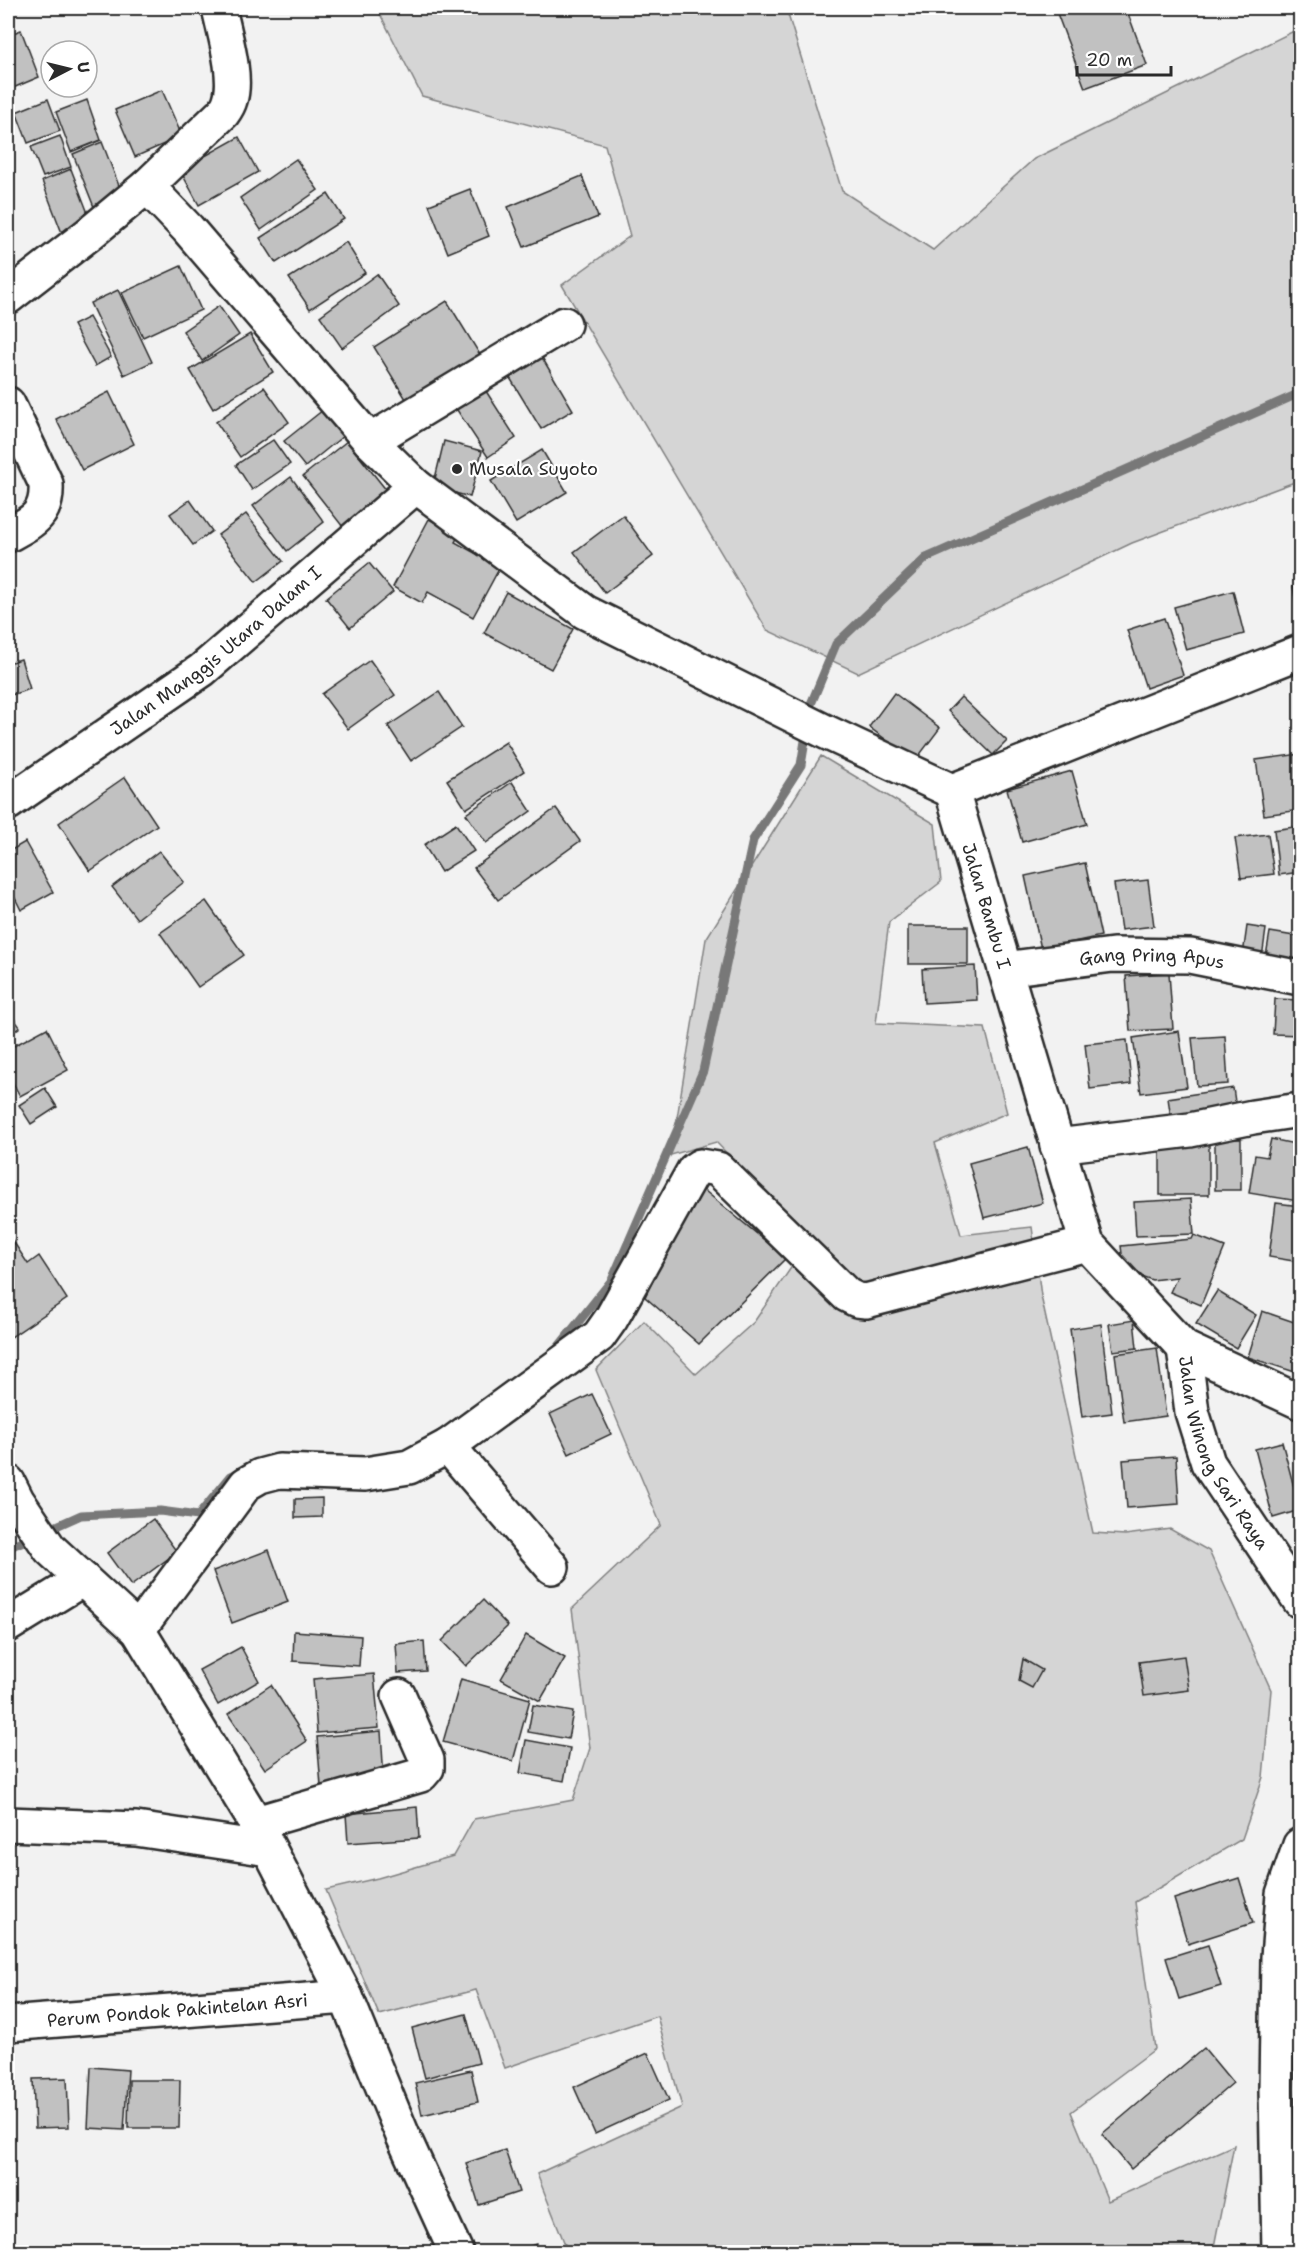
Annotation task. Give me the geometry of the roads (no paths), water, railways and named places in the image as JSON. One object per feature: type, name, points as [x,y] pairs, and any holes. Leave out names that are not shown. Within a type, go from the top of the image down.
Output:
[{"type":"street","points":[[8,297],[147,186],[223,113],[230,101],[231,71],[219,8]]},
{"type":"street","points":[[147,186],[188,229],[370,441],[416,486],[585,612],[826,732],[952,791],[1300,652]]},
{"type":"street","points":[[370,441],[564,324]]},
{"type":"street","points":[[8,404],[46,484],[47,498],[35,520],[8,535]]},
{"type":"street","name":"Jalan Manggis Utara Dalam I","points":[[8,803],[202,670],[416,486]]},
{"type":"street","name":"Jalan Bambu I","points":[[952,791],[1087,1244],[1184,1348]]},
{"type":"street","name":"Gang Pring Apus","points":[[1005,969],[1113,955],[1190,956],[1300,978]]},
{"type":"street","points":[[1058,1146],[1190,1130],[1300,1110]]},
{"type":"street","points":[[138,1630],[246,1484],[260,1476],[279,1471],[365,1474],[409,1467],[448,1446],[599,1336],[611,1319],[694,1170],[700,1166],[718,1169],[846,1295],[857,1300],[866,1301],[1087,1244]]},
{"type":"street","name":"Jalan Winong Sari Raya","points":[[1184,1348],[1300,1402]]},
{"type":"street","name":"Jalan Winong Sari Raya","points":[[1184,1348],[1192,1412],[1208,1463],[1300,1601]]},
{"type":"street","points":[[448,1446],[552,1567]]},
{"type":"street","points":[[12,1491],[50,1549],[138,1630],[262,1836],[346,1997],[403,2136],[456,2253]]},
{"type":"street","points":[[8,1625],[82,1579]]},
{"type":"street","points":[[8,1824],[262,1836],[421,1775],[427,1768],[427,1760],[399,1696]]},
{"type":"street","points":[[1279,2253],[1276,2089],[1289,1954],[1283,1894],[1300,1845]]},
{"type":"street","name":"Perum Pondok Pakintelan Asri","points":[[8,2025],[346,1997]]},
{"type":"waterway","points":[[809,716],[811,704],[836,644],[926,558],[1300,393]]},
{"type":"waterway","points":[[556,1350],[612,1280],[703,1071],[753,840],[801,765],[807,729]]},
{"type":"waterway","points":[[8,1548],[81,1515],[160,1511],[198,1516],[231,1476],[242,1471]]},
{"type":"place","name":"Musala Suyoto","points":[[457,469]]}]
